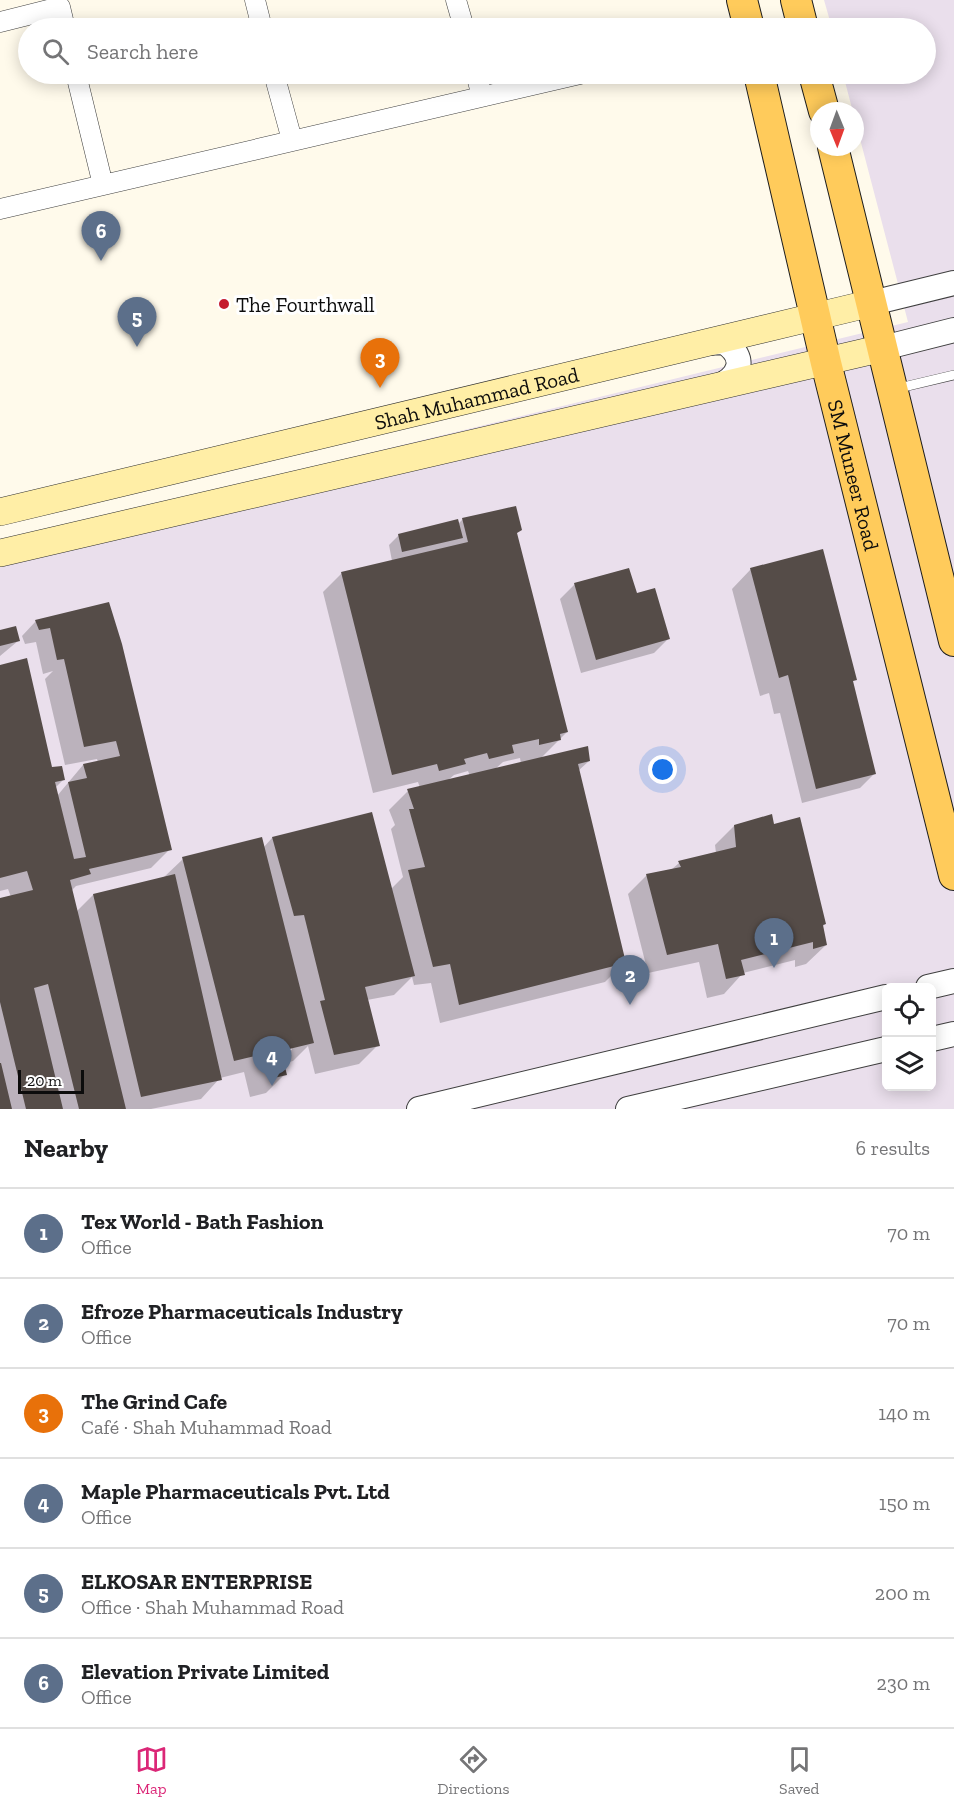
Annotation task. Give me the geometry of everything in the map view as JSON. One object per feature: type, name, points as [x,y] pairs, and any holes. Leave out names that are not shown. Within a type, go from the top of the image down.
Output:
[{"type":"main road","points":[[742,0],[746,18]]},
{"type":"main road","points":[[796,0],[800,18]]},
{"type":"main road","name":"SM Muneer Road","points":[[761,84],[826,363],[954,875]]},
{"type":"main road","points":[[817,84],[822,102]]},
{"type":"main road","points":[[835,156],[954,641]]},
{"type":"main road","name":"Shah Muhammad Road","points":[[0,512],[872,303]]},
{"type":"main road","name":"Shah Muhammad Road","points":[[0,553],[826,363],[882,348]]},
{"type":"street","points":[[255,0],[260,18]]},
{"type":"street","points":[[456,0],[461,18]]},
{"type":"street","points":[[0,22],[60,7],[63,18]]},
{"type":"street","points":[[78,84],[103,185]]},
{"type":"street","points":[[277,84],[291,140]]},
{"type":"street","points":[[479,84],[482,96]]},
{"type":"street","points":[[0,210],[535,84]]},
{"type":"street","name":"Shah Muhammad Road","points":[[872,303],[954,283]]},
{"type":"street","name":"Shah Muhammad Road","points":[[882,348],[954,330]]},
{"type":"street","points":[[701,344],[724,342],[736,352],[738,367],[736,375],[731,381],[717,387]]},
{"type":"street","points":[[936,985],[954,981]]},
{"type":"street","points":[[418,1109],[488,1101],[882,998]]},
{"type":"street","points":[[936,1038],[954,1034]]},
{"type":"street","points":[[628,1109],[882,1050]]},
{"type":"lane","points":[[893,390],[954,375]]},
{"type":"shaded area","points":[[824,0],[954,0],[954,1109],[0,1109],[0,543],[908,322],[864,154],[864,102],[850,102],[846,84],[936,84],[936,18],[829,18]]},
{"type":"building","points":[[516,506],[522,530],[517,533],[568,732],[560,734],[561,740],[539,745],[539,739],[512,745],[514,753],[489,759],[487,753],[464,759],[466,764],[439,771],[437,764],[392,775],[341,572],[468,542],[462,518]]},
{"type":"building","points":[[458,519],[463,538],[402,552],[398,534]]},
{"type":"building","points":[[823,549],[857,680],[853,681],[876,774],[816,789],[788,675],[779,678],[750,568]]},
{"type":"building","points":[[629,568],[637,593],[655,588],[670,639],[596,660],[574,583]]},
{"type":"building","points":[[109,602],[122,644],[172,850],[89,869],[91,874],[70,880],[126,1109],[79,1109],[48,984],[34,988],[63,1109],[26,1109],[0,1002],[0,898],[33,890],[27,871],[0,878],[0,665],[27,658],[52,767],[62,766],[65,780],[55,782],[74,859],[86,857],[68,782],[87,778],[83,764],[120,756],[116,741],[84,747],[64,659],[57,660],[50,628],[39,630],[35,620]]},
{"type":"building","points":[[16,626],[20,641],[0,646],[0,630]]},
{"type":"building","points":[[588,746],[590,761],[578,764],[626,963],[459,1005],[450,964],[433,967],[408,870],[425,867],[409,809],[414,809],[407,789]]},
{"type":"building","points":[[372,812],[415,976],[365,987],[380,1046],[334,1055],[320,1001],[325,1000],[304,915],[294,916],[272,837]]},
{"type":"building","points":[[772,814],[774,824],[800,817],[826,924],[823,925],[827,945],[813,949],[813,942],[741,960],[745,975],[726,979],[718,944],[667,955],[646,874],[681,867],[678,861],[736,847],[734,825]]},
{"type":"building","points":[[262,837],[314,1043],[281,1051],[287,1075],[269,1079],[263,1054],[234,1061],[182,857]]},
{"type":"building","points":[[175,874],[222,1080],[141,1097],[93,894]]},
{"type":"building","points":[[1,1063],[12,1109],[0,1109]]},
{"type":"place","name":"Elevation Private Limited","points":[[101,261]]},
{"type":"place","name":"The Fourthwall","points":[[224,304]]},
{"type":"place","name":"ELKOSAR ENTERPRISE","points":[[137,347]]},
{"type":"place","name":"The Grind Cafe","points":[[380,388]]},
{"type":"place","name":"Tex World - Bath Fashion","points":[[774,968]]},
{"type":"place","name":"Efroze Pharmaceuticals Industry","points":[[630,1005]]},
{"type":"place","name":"Maple Pharmaceuticals Pvt. Ltd","points":[[272,1086]]}]
